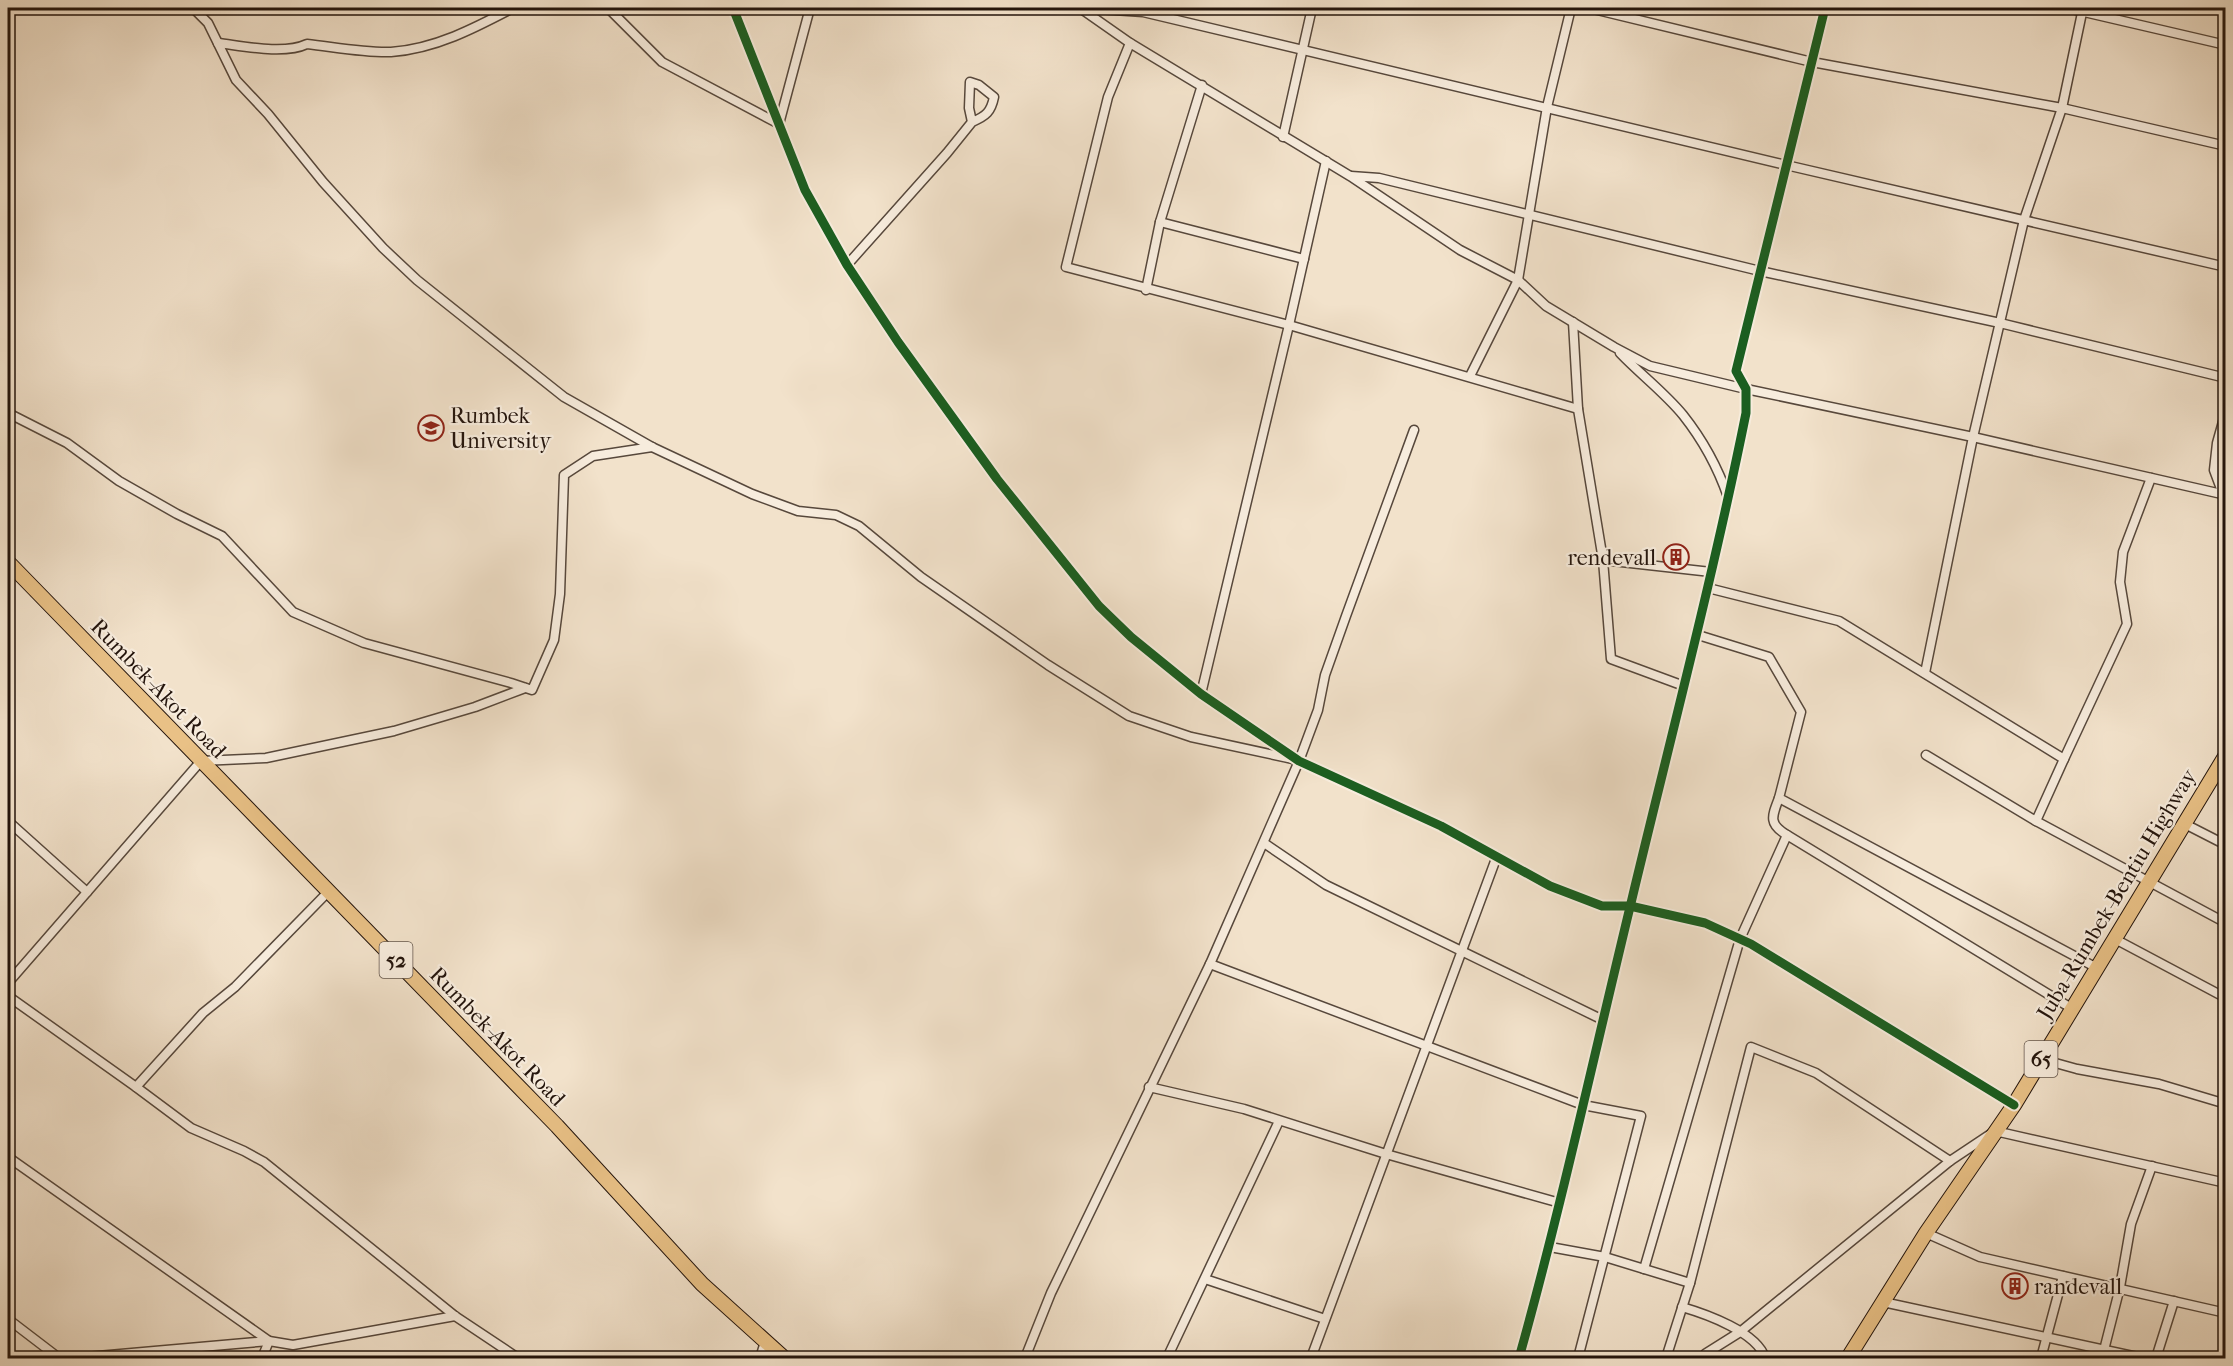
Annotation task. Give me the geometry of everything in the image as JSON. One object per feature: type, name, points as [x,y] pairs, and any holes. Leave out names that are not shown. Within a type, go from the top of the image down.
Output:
[{"type":"main road","name":"Rumbek-Akot Road","points":[[8,562],[557,1126],[702,1284],[784,1359]]},
{"type":"main road","name":"Juba-Rumbek-Bentiu Highway","points":[[1848,1359],[1926,1233],[2013,1105],[2224,759]]},
{"type":"street","points":[[192,8],[208,23],[236,80],[383,248],[417,280],[564,397],[652,447],[761,498],[798,511],[836,515],[859,526],[921,577],[1048,665],[1129,716],[1191,737],[1299,761]]},
{"type":"street","points":[[218,43],[298,49],[307,44],[390,52],[422,48],[454,37],[513,8]]},
{"type":"street","points":[[608,8],[662,62],[779,124]]},
{"type":"street","points":[[733,8],[805,190],[848,265],[898,342],[985,462],[1099,606],[1131,637],[1201,694],[1299,761],[1441,826],[1550,886],[1602,906],[1630,906],[1706,923],[1740,939],[2013,1105]]},
{"type":"street","points":[[779,124],[810,8]]},
{"type":"street","points":[[1081,8],[1143,12],[2226,267]]},
{"type":"street","points":[[1081,8],[1130,43],[1350,176],[1461,250],[1518,280],[1546,306],[1650,366],[2224,495]]},
{"type":"street","points":[[1283,137],[1312,8]]},
{"type":"street","points":[[1470,376],[1518,280],[1547,107],[1570,8]]},
{"type":"street","points":[[1589,8],[1812,62],[2062,108],[2226,146]]},
{"type":"street","points":[[1519,1359],[1550,1247],[1630,906],[1698,635],[1746,413],[1746,389],[1736,371],[1825,8]]},
{"type":"street","points":[[2067,8],[2083,9],[2226,45]]},
{"type":"street","points":[[1925,673],[1973,437],[2024,220],[2062,108],[2083,9]]},
{"type":"street","points":[[1130,43],[1108,97],[1066,267],[1146,290],[1289,325],[1578,409]]},
{"type":"street","points":[[848,265],[972,122],[991,111],[994,97],[979,85],[970,82],[969,108],[972,122]]},
{"type":"street","points":[[1146,290],[1160,222],[1202,85]]},
{"type":"street","points":[[1201,694],[1326,162]]},
{"type":"street","points":[[1350,176],[1379,178],[1760,271],[2000,323],[2226,378]]},
{"type":"street","points":[[1160,222],[1304,259]]},
{"type":"street","points":[[1573,322],[1578,409],[1603,560],[1611,659],[1684,686]]},
{"type":"street","points":[[1614,347],[1682,414],[1701,441],[1721,477],[1728,497]]},
{"type":"street","points":[[2224,495],[2214,470],[2217,443],[2226,411]]},
{"type":"street","points":[[8,413],[67,443],[119,481],[222,536],[292,612],[364,643],[532,690],[554,640],[560,594],[564,475],[593,456],[652,447]]},
{"type":"street","points":[[1025,1359],[1051,1293],[1210,964],[1299,761],[1318,710],[1325,675],[1342,626],[1414,430]]},
{"type":"street","points":[[2036,821],[2127,624],[2120,582],[2123,552],[2151,478]]},
{"type":"street","points":[[1603,560],[1711,572]]},
{"type":"street","points":[[1708,588],[1839,621],[2064,759]]},
{"type":"street","points":[[1698,635],[1769,657],[1802,712],[1779,798],[1773,812],[1773,821],[1777,829],[2072,1008]]},
{"type":"street","points":[[8,983],[201,761],[266,758],[393,731],[475,707],[525,688]]},
{"type":"street","points":[[1926,755],[2036,821],[2226,923]]},
{"type":"street","points":[[1779,798],[2097,968]]},
{"type":"street","points":[[8,821],[87,892]]},
{"type":"street","points":[[2183,824],[2226,845]]},
{"type":"street","points":[[1644,1269],[1740,939],[1787,835]]},
{"type":"street","points":[[1264,843],[1326,885],[1603,1020]]},
{"type":"street","points":[[1311,1359],[1497,856]]},
{"type":"street","points":[[136,1087],[202,1013],[235,987],[328,891]]},
{"type":"street","points":[[2115,939],[2226,998]]},
{"type":"street","points":[[1210,964],[1583,1105],[1641,1116],[1578,1359]]},
{"type":"street","points":[[8,996],[190,1128],[264,1162],[455,1316],[518,1359]]},
{"type":"street","points":[[1666,1359],[1690,1282],[1751,1047],[1816,1073],[1950,1161]]},
{"type":"street","points":[[2041,1059],[2077,1069],[2159,1084],[2226,1104]]},
{"type":"street","points":[[1149,1087],[1244,1109],[1386,1154],[1560,1203]]},
{"type":"street","points":[[1167,1359],[1279,1121]]},
{"type":"street","points":[[1704,1359],[1705,1354],[1740,1332],[1950,1161],[1995,1131],[2226,1183]]},
{"type":"street","points":[[8,1157],[269,1341]]},
{"type":"street","points":[[2103,1354],[2120,1287],[2131,1224],[2152,1166]]},
{"type":"street","points":[[1926,1233],[1980,1257],[2120,1287],[2226,1313]]},
{"type":"street","points":[[1550,1247],[1605,1257],[1690,1282]]},
{"type":"street","points":[[2041,1359],[2063,1276]]},
{"type":"street","points":[[1204,1279],[1325,1319]]},
{"type":"street","points":[[2156,1359],[2174,1301]]},
{"type":"street","points":[[1883,1302],[2046,1338],[2103,1354],[2142,1359]]},
{"type":"street","points":[[1682,1307],[1705,1313],[1740,1332],[1756,1343],[1765,1359]]},
{"type":"street","points":[[75,1359],[269,1341],[292,1345],[455,1316]]},
{"type":"street","points":[[8,1319],[59,1359]]},
{"type":"street","points":[[262,1359],[269,1341]]},
{"type":"street","points":[[760,1359],[765,1342]]},
{"type":"cycle path","points":[[733,8],[805,190],[847,265],[898,342],[997,479],[1099,606],[1131,637],[1201,694],[1299,761],[1441,826],[1550,886],[1602,906],[1630,906],[1705,923],[1751,944],[2014,1105]]},
{"type":"cycle path","points":[[1519,1358],[1563,1188],[1720,536],[1746,413],[1746,389],[1736,371],[1825,8]]},
{"type":"place","name":"Rumbek University","points":[[431,428]]},
{"type":"place","name":"rendevall","points":[[1676,557]]},
{"type":"place","name":"randevall","points":[[2015,1286]]}]
